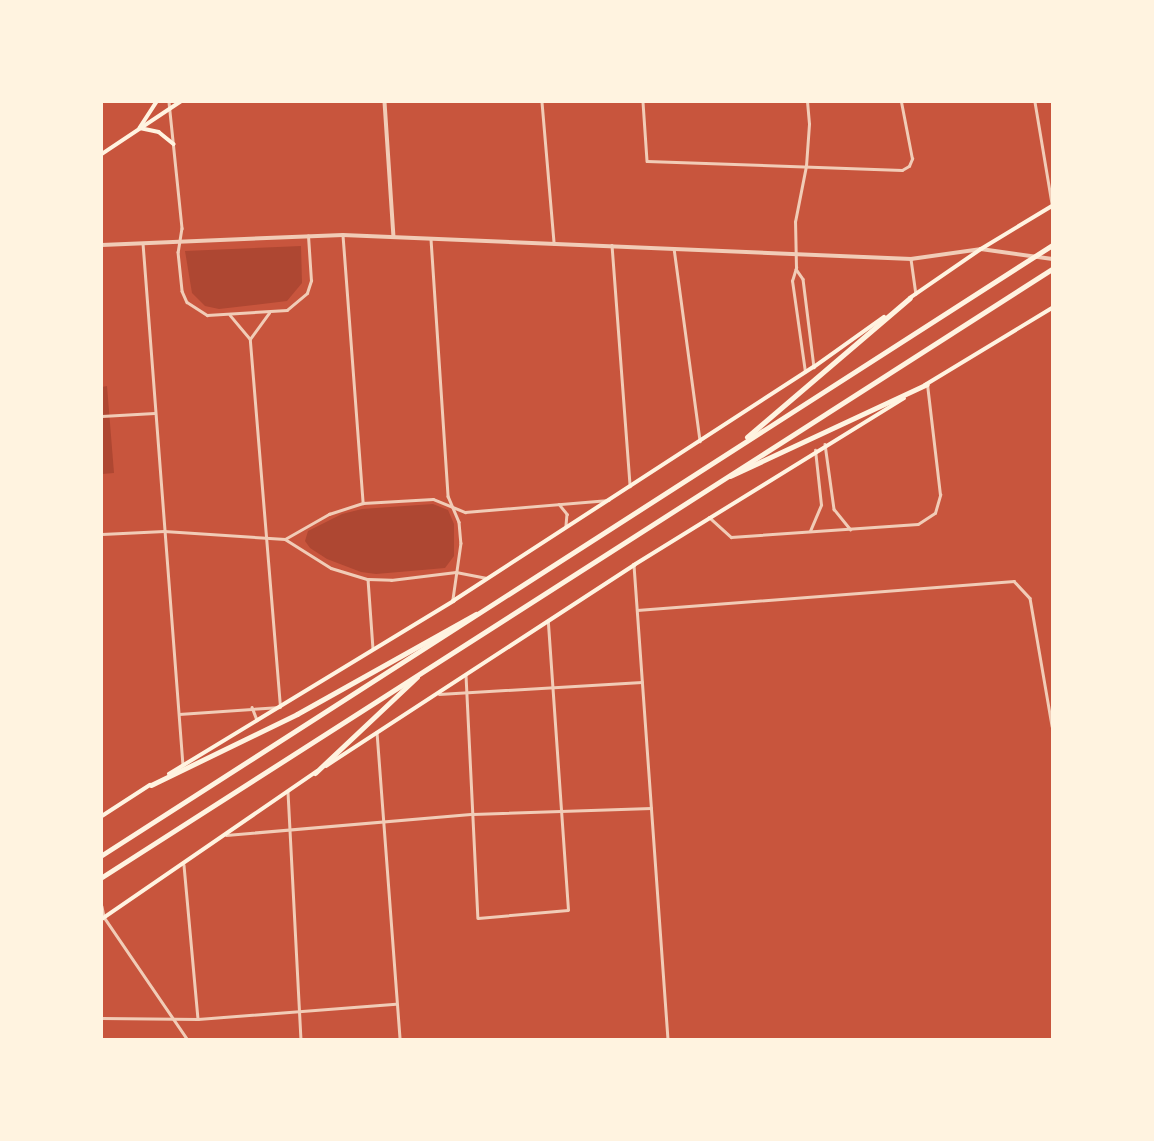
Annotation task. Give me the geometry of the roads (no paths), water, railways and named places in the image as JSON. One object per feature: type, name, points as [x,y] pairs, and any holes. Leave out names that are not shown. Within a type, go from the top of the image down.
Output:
[{"type":"highway","points":[[102,855],[489,609],[992,281],[1052,245]]},
{"type":"highway","points":[[102,877],[1052,269]]},
{"type":"highway","points":[[730,451],[913,296]]},
{"type":"highway","points":[[721,480],[752,468],[927,384]]},
{"type":"highway","points":[[150,785],[297,713],[463,619],[489,609]]},
{"type":"highway","points":[[315,773],[428,667]]},
{"type":"main road","points":[[140,128],[157,102]]},
{"type":"main road","points":[[102,154],[180,102]]},
{"type":"main road","points":[[140,128],[159,132],[174,144]]},
{"type":"main road","points":[[102,816],[488,579],[805,373],[981,248],[1052,205]]},
{"type":"main road","points":[[102,917],[184,865],[315,773],[466,673],[709,517],[815,450],[1052,309]]},
{"type":"street","points":[[169,102],[182,228],[181,291],[187,302],[207,315],[287,310],[307,293],[311,281],[308,236]]},
{"type":"street","points":[[385,102],[394,237]]},
{"type":"street","points":[[542,102],[554,243]]},
{"type":"street","points":[[643,102],[647,161],[902,170],[909,166],[912,159],[901,102]]},
{"type":"street","points":[[807,102],[809,124],[806,166],[794,222],[794,254],[796,268],[803,279],[814,367]]},
{"type":"street","points":[[1035,102],[1052,205]]},
{"type":"street","points":[[343,235],[363,503]]},
{"type":"street","points":[[102,245],[343,235],[911,259],[981,248],[1052,259]]},
{"type":"street","points":[[430,239],[448,496],[459,522],[461,543],[453,601]]},
{"type":"street","points":[[143,243],[183,765]]},
{"type":"street","points":[[612,245],[630,486]]},
{"type":"street","points":[[674,248],[700,441]]},
{"type":"street","points":[[911,259],[913,296]]},
{"type":"street","points":[[796,268],[792,281],[805,373]]},
{"type":"street","points":[[250,339],[269,313]]},
{"type":"street","points":[[178,714],[280,707],[250,339],[230,315]]},
{"type":"street","points":[[709,517],[731,537],[918,524],[935,513],[940,495],[927,384]]},
{"type":"street","points":[[102,416],[156,413]]},
{"type":"street","points":[[825,444],[836,514],[850,530]]},
{"type":"street","points":[[810,532],[820,514],[821,496],[815,450]]},
{"type":"street","points":[[821,496],[832,495]]},
{"type":"street","points":[[285,540],[329,514],[363,503],[433,499],[465,512],[608,500]]},
{"type":"street","points":[[559,504],[567,514],[566,528]]},
{"type":"street","points":[[102,534],[164,531],[285,540],[331,568],[368,579],[391,580],[456,572],[488,579]]},
{"type":"street","points":[[634,565],[668,1040]]},
{"type":"street","points":[[368,579],[373,648]]},
{"type":"street","points":[[637,610],[1014,581],[1030,598],[1052,726]]},
{"type":"street","points":[[466,673],[478,918],[568,911],[548,621]]},
{"type":"street","points":[[436,694],[642,682]]},
{"type":"street","points":[[252,707],[257,721]]},
{"type":"street","points":[[377,732],[400,1040]]},
{"type":"street","points":[[288,792],[301,1040]]},
{"type":"street","points":[[226,835],[473,814],[651,808]]},
{"type":"street","points":[[184,865],[198,1019]]},
{"type":"street","points":[[102,907],[102,917],[188,1040]]},
{"type":"street","points":[[102,1018],[198,1019],[396,1004]]}]
